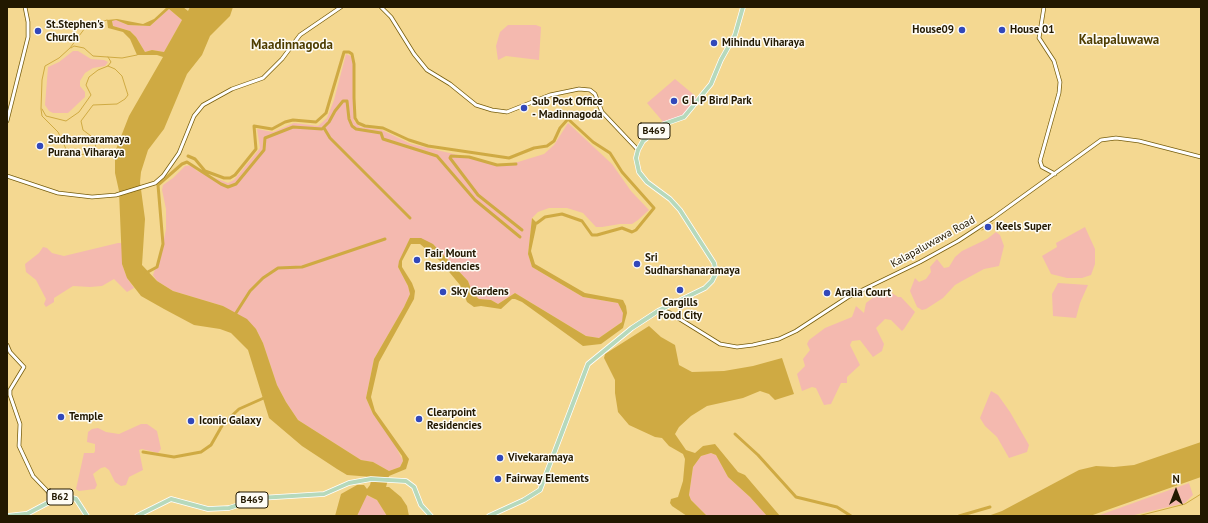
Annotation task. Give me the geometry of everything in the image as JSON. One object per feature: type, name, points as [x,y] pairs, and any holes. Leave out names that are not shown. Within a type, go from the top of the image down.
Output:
[{"type":"main road","name":"B469","points":[[489,516],[524,500],[540,490],[586,368],[603,351],[632,328],[661,310],[705,288],[712,281],[716,273],[714,263],[680,210],[670,199],[647,182],[639,172],[636,162],[638,150],[652,132],[664,124],[684,117],[711,84],[721,60],[735,35],[744,7]]},
{"type":"main road","name":"B469","points":[[137,516],[171,499],[208,509],[229,508],[260,498],[324,494],[349,484],[370,480],[394,480],[406,481],[414,487],[422,505],[431,516]]},
{"type":"main road","name":"B62","points":[[7,516],[24,515],[55,499],[65,496],[74,497],[87,516]]},
{"type":"street","points":[[7,121],[28,37],[28,22],[25,7]]},
{"type":"street","points":[[7,176],[71,196],[101,197],[118,194],[150,184],[163,176],[178,153],[194,116],[203,105],[232,89],[263,78],[282,59],[300,35],[341,7]]},
{"type":"street","points":[[381,7],[391,17],[414,54],[427,70],[450,84],[476,105],[497,112],[510,112],[535,100],[550,95],[579,88],[590,90],[595,94],[602,112],[638,150]]},
{"type":"street","points":[[1044,7],[1040,38],[1054,61],[1060,82],[1059,93],[1040,161],[1042,167],[1055,174]]},
{"type":"street","name":"Kalapaluwawa Road","points":[[661,310],[670,313],[720,344],[737,347],[779,339],[796,331],[848,297],[920,262],[958,241],[1105,138],[1139,141],[1201,157]]},
{"type":"street","points":[[670,306],[670,313]]},
{"type":"street","points":[[7,345],[10,352],[24,367],[10,390],[10,395],[20,424],[19,446],[33,476],[55,499]]},
{"type":"shaded area","points":[[167,7],[183,7],[188,11],[190,7],[233,7],[230,16],[210,36],[202,55],[187,74],[164,129],[148,150],[141,172],[140,182],[145,219],[142,265],[157,281],[173,291],[223,306],[247,319],[256,329],[263,343],[277,385],[298,420],[361,460],[373,462],[389,471],[400,467],[403,461],[402,456],[373,414],[366,398],[374,359],[410,294],[408,286],[398,267],[399,261],[410,238],[421,238],[433,244],[468,281],[473,294],[479,299],[491,300],[498,304],[515,293],[586,336],[599,338],[622,322],[623,313],[618,303],[583,297],[532,267],[528,254],[532,218],[537,223],[531,251],[535,264],[585,293],[623,300],[627,313],[623,328],[601,344],[583,346],[522,302],[515,299],[512,299],[501,309],[481,306],[474,307],[467,302],[460,285],[440,261],[420,244],[411,244],[402,261],[402,267],[415,291],[414,299],[379,362],[371,397],[375,411],[409,459],[406,469],[389,476],[386,487],[389,487],[401,497],[407,506],[409,516],[387,516],[377,500],[367,495],[357,516],[335,516],[341,494],[357,485],[364,485],[367,489],[370,485],[372,477],[347,475],[302,446],[269,418],[248,350],[231,333],[220,329],[194,325],[141,296],[127,278],[122,264],[119,191],[115,173],[115,152],[129,116],[163,57],[157,55],[137,55],[130,39],[123,32],[108,28],[107,20],[117,19],[143,24],[154,19]],"holes":[[[169,9],[182,20],[164,52],[152,50],[145,52],[136,37],[130,31],[113,26],[112,21],[116,20],[128,25],[150,26]]]},
{"type":"shaded area","points":[[169,9],[182,20],[164,52],[152,50],[145,52],[136,37],[130,31],[113,26],[112,21],[116,20],[128,25],[150,26]]},
{"type":"shaded area","points":[[508,25],[536,25],[541,27],[539,60],[506,56],[498,60],[496,46],[500,32]]},
{"type":"shaded area","points":[[73,51],[78,51],[91,59],[104,60],[108,62],[105,66],[93,68],[85,73],[80,81],[80,86],[85,92],[85,97],[68,113],[53,113],[49,111],[45,105],[48,67],[59,62]]},
{"type":"shaded area","points":[[346,54],[353,57],[354,121],[360,127],[382,130],[411,144],[501,165],[518,162],[544,154],[554,145],[568,123],[612,164],[631,191],[649,210],[632,224],[602,227],[596,227],[583,213],[567,208],[549,208],[538,212],[532,218],[528,254],[532,267],[583,297],[618,303],[621,306],[623,321],[599,338],[586,336],[515,293],[498,304],[491,300],[479,299],[473,294],[468,281],[433,244],[410,238],[398,267],[408,286],[410,294],[374,359],[366,398],[373,414],[393,441],[403,461],[400,467],[389,471],[373,462],[361,460],[298,420],[277,385],[263,343],[256,329],[223,306],[173,291],[157,281],[153,275],[162,249],[166,229],[166,209],[162,190],[163,185],[173,178],[185,166],[192,165],[197,171],[228,183],[234,180],[260,148],[257,129],[273,132],[294,123],[318,126],[327,118],[334,100]]},
{"type":"shaded area","name":"G L P Bird Park","points":[[675,79],[699,99],[684,116],[664,123],[647,103]]},
{"type":"shaded area","points":[[1085,227],[1095,249],[1095,264],[1091,275],[1082,278],[1067,278],[1051,274],[1042,256],[1057,247],[1056,243]]},
{"type":"shaded area","points":[[996,232],[1000,235],[1004,246],[999,266],[984,269],[955,285],[943,298],[926,309],[922,310],[917,307],[910,291],[915,278],[919,282],[926,279],[931,272],[930,267],[937,259],[944,268],[949,267],[955,257],[962,251],[987,239]]},
{"type":"shaded area","points":[[122,243],[122,264],[127,278],[134,288],[127,292],[114,279],[102,286],[73,286],[54,298],[54,302],[46,307],[44,304],[46,299],[36,280],[26,272],[25,264],[39,253],[43,247],[47,248],[52,253],[64,256]]},
{"type":"shaded area","points":[[1058,283],[1088,285],[1080,303],[1076,318],[1053,316],[1052,294]]},
{"type":"shaded area","points":[[889,291],[898,297],[901,297],[915,312],[904,329],[902,331],[891,320],[885,319],[876,328],[884,344],[882,351],[873,357],[860,340],[852,341],[850,345],[860,365],[847,377],[847,383],[841,383],[831,404],[824,405],[816,388],[812,387],[802,391],[797,374],[805,366],[803,359],[810,350],[807,344],[809,340],[825,328],[852,317],[856,306],[864,313],[866,303],[879,293]]},
{"type":"shaded area","points":[[649,326],[661,337],[675,345],[679,365],[692,372],[724,371],[753,366],[782,358],[794,394],[775,400],[769,394],[760,391],[743,398],[707,406],[691,416],[679,427],[675,434],[686,450],[695,453],[703,446],[715,444],[738,472],[745,475],[780,516],[767,516],[750,497],[728,477],[716,455],[711,453],[701,456],[693,467],[689,495],[691,500],[707,516],[687,516],[672,506],[670,503],[671,499],[678,497],[683,481],[685,459],[683,454],[669,446],[662,438],[655,437],[629,425],[618,412],[615,393],[615,380],[604,358],[605,354]]},
{"type":"shaded area","points":[[991,391],[998,395],[1010,412],[1029,445],[1027,452],[1009,458],[997,437],[985,426],[980,418]]},
{"type":"shaded area","points":[[141,424],[147,424],[157,431],[161,449],[158,453],[142,449],[139,450],[143,470],[129,477],[126,485],[121,486],[115,482],[109,470],[105,467],[101,468],[93,474],[97,485],[95,489],[79,491],[76,489],[84,453],[94,453],[95,451],[95,444],[87,442],[88,432],[92,429],[98,428],[106,432],[119,434]]},
{"type":"shaded area","points":[[1201,442],[1201,477],[1090,516],[988,516],[1002,511],[1079,470],[1096,466],[1114,467],[1134,465]]},
{"type":"shaded area","points":[[711,453],[716,455],[728,477],[750,497],[767,516],[707,516],[691,500],[689,495],[693,467],[701,456]]},
{"type":"shaded area","points":[[1189,483],[1193,495],[1185,503],[1130,516],[1097,516]]},
{"type":"shaded area","points":[[366,495],[377,500],[387,516],[357,516]]},
{"type":"waterway","points":[[107,20],[85,28],[70,48],[59,58],[45,66],[42,80],[41,109],[42,116],[58,132],[67,151],[73,155],[115,152]]},
{"type":"waterway","points":[[71,48],[74,46],[84,48],[93,56],[122,58],[137,55]]},
{"type":"waterway","points":[[188,156],[195,159],[205,171],[224,178],[230,178],[235,175],[256,149],[254,126],[272,129],[285,122],[293,120],[316,122],[326,113],[344,52],[349,52],[352,54],[354,64],[355,118],[358,123],[365,126],[383,128],[409,140],[428,146],[509,158],[534,148],[547,146],[554,141],[560,128],[568,119],[593,142],[610,153],[622,172],[654,208],[636,230],[632,232],[622,228],[592,235],[582,221],[562,214],[545,217],[537,223]]},
{"type":"waterway","points":[[42,109],[46,116],[66,121],[79,112],[91,95],[86,85],[89,77],[98,70],[108,66],[111,62],[108,57]]},
{"type":"waterway","points":[[96,153],[95,139],[83,130],[81,121],[93,105],[117,104],[128,95],[122,76],[115,69],[108,66]]},
{"type":"waterway","points":[[146,273],[157,267],[163,244],[158,185],[182,164],[187,162],[228,187],[236,184],[264,150],[265,138],[293,127],[322,129],[329,122],[343,101],[347,101],[349,119],[352,126],[356,129],[381,133],[383,139],[437,156],[475,200],[520,237]]},
{"type":"waterway","points":[[324,128],[330,138],[410,218]]},
{"type":"waterway","points":[[516,164],[497,165],[469,157],[451,156],[450,158],[478,195],[522,230]]},
{"type":"waterway","points":[[982,230],[993,223]]},
{"type":"waterway","points":[[236,313],[250,291],[263,278],[278,268],[302,267],[385,239]]},
{"type":"waterway","points":[[143,452],[174,457],[201,452],[211,445],[223,424],[239,409],[266,397]]},
{"type":"waterway","points":[[735,434],[758,455],[796,497],[837,507],[851,516]]},
{"type":"waterway","points":[[1138,516],[1185,504],[1201,494]]},
{"type":"waterway","points":[[959,516],[990,507]]},
{"type":"place","name":"House09","points":[[962,30]]},
{"type":"place","name":"House 01","points":[[1002,30]]},
{"type":"place","name":"St.Stephen's Church","points":[[38,31]]},
{"type":"place","name":"Mihindu Viharaya","points":[[714,43]]},
{"type":"place","name":"G L P Bird Park","points":[[674,101]]},
{"type":"place","name":"Sub Post Office - Madinnagoda","points":[[524,108]]},
{"type":"place","name":"Sudharmaramaya Purana Viharaya","points":[[40,146]]},
{"type":"place","name":"Keels Super","points":[[988,227]]},
{"type":"place","name":"Fair Mount Residencies","points":[[417,260]]},
{"type":"place","name":"Sri Sudharshanaramaya","points":[[637,264]]},
{"type":"place","name":"Cargills Food City","points":[[680,290]]},
{"type":"place","name":"Sky Gardens","points":[[443,292]]},
{"type":"place","name":"Aralia Court","points":[[827,293]]},
{"type":"place","name":"Temple","points":[[61,417]]},
{"type":"place","name":"Clearpoint Residencies","points":[[419,419]]},
{"type":"place","name":"Iconic Galaxy","points":[[191,421]]},
{"type":"place","name":"Vivekaramaya","points":[[500,458]]},
{"type":"place","name":"Fairway Elements","points":[[498,479]]},
{"type":"district","name":"Kalapaluwawa","points":[[1119,40]]},
{"type":"district","name":"Maadinnagoda","points":[[292,45]]}]
